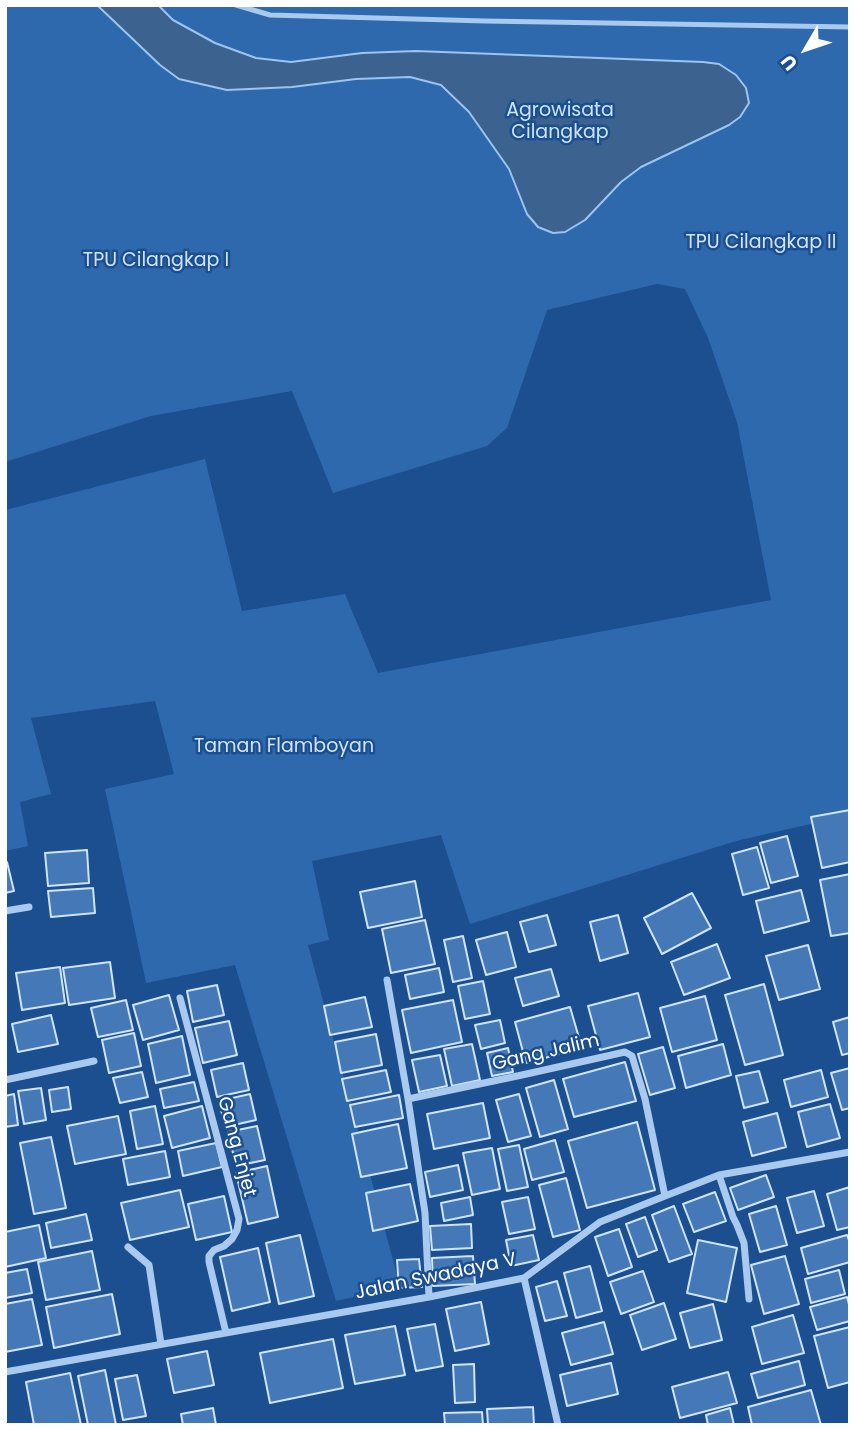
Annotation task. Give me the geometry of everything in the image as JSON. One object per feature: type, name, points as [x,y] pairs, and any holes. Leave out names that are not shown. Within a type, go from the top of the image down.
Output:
[{"type":"street","points":[[5,911],[29,907]]},
{"type":"street","points":[[387,980],[425,1213],[429,1297]]},
{"type":"street","name":"Gang Enjet","points":[[180,998],[239,1219],[232,1239],[209,1256],[226,1333]]},
{"type":"street","name":"Gang Jalim","points":[[408,1099],[625,1052],[632,1056],[645,1099],[665,1196]]},
{"type":"street","points":[[5,1080],[94,1061]]},
{"type":"street","name":"Jalan Swadaya V","points":[[5,1372],[524,1278],[600,1222],[719,1175],[850,1152]]},
{"type":"street","points":[[719,1175],[744,1243],[749,1299]]},
{"type":"street","points":[[128,1247],[149,1265],[161,1344]]},
{"type":"street","points":[[524,1278],[558,1424]]},
{"type":"lane","points":[[236,5],[270,15],[284,16],[850,27]]},
{"type":"green space","points":[[5,5],[850,5],[850,815],[736,841],[470,924],[441,835],[312,861],[329,940],[308,945],[400,1286],[336,1301],[235,965],[146,983],[105,789],[174,774],[155,701],[31,718],[51,794],[20,802],[28,846],[5,851],[5,510],[205,459],[242,611],[345,594],[378,673],[771,600],[737,422],[708,338],[685,289],[657,284],[547,310],[507,428],[487,446],[333,493],[292,391],[151,416],[5,462]]},
{"type":"shaded area","points":[[97,5],[158,5],[173,20],[215,43],[256,58],[291,62],[362,53],[416,51],[719,64],[736,75],[746,88],[749,103],[740,117],[729,125],[641,167],[621,182],[585,220],[565,232],[553,233],[538,227],[527,214],[509,169],[469,112],[441,85],[410,77],[227,90],[179,79],[160,65]]},
{"type":"building","points":[[850,810],[850,862],[822,868],[811,817]]},
{"type":"building","points":[[787,836],[798,876],[771,883],[760,843]]},
{"type":"building","points":[[757,847],[769,888],[743,895],[732,854]]},
{"type":"building","points":[[87,850],[89,883],[48,886],[45,853]]},
{"type":"building","points":[[5,862],[14,891],[5,893]]},
{"type":"building","points":[[850,874],[850,933],[831,936],[820,880]]},
{"type":"building","points":[[415,881],[422,917],[368,928],[360,892]]},
{"type":"building","points":[[93,888],[95,913],[51,917],[48,891]]},
{"type":"building","points":[[801,890],[809,921],[764,933],[756,901]]},
{"type":"building","points":[[692,893],[711,928],[662,954],[644,918]]},
{"type":"building","points":[[547,915],[556,945],[529,952],[520,922]]},
{"type":"building","points":[[618,915],[628,953],[600,961],[590,922]]},
{"type":"building","points":[[425,920],[435,964],[391,973],[382,929]]},
{"type":"building","points":[[507,932],[516,967],[486,975],[476,940]]},
{"type":"building","points":[[463,936],[472,978],[453,982],[444,940]]},
{"type":"building","points":[[717,944],[730,978],[684,995],[671,962]]},
{"type":"building","points":[[808,945],[820,989],[779,1000],[766,956]]},
{"type":"building","points":[[110,962],[115,998],[69,1005],[63,968]]},
{"type":"building","points":[[60,967],[65,1003],[22,1010],[16,973]]},
{"type":"building","points":[[439,968],[444,992],[410,999],[405,975]]},
{"type":"building","points":[[551,969],[559,996],[523,1006],[515,978]]},
{"type":"building","points":[[483,981],[490,1014],[465,1019],[458,986]]},
{"type":"building","points":[[764,984],[783,1055],[745,1065],[725,995]]},
{"type":"building","points":[[217,985],[224,1015],[193,1022],[187,991]]},
{"type":"building","points":[[638,993],[650,1037],[600,1050],[588,1006]]},
{"type":"building","points":[[169,995],[179,1030],[143,1040],[133,1005]]},
{"type":"building","points":[[705,996],[717,1040],[672,1052],[660,1008]]},
{"type":"building","points":[[365,997],[372,1027],[330,1035],[324,1006]]},
{"type":"building","points":[[126,1000],[133,1030],[98,1037],[91,1008]]},
{"type":"building","points":[[453,1000],[462,1042],[411,1053],[402,1010]]},
{"type":"building","points":[[570,1007],[582,1048],[526,1063],[515,1022]]},
{"type":"building","points":[[51,1015],[58,1044],[18,1052],[12,1024]]},
{"type":"building","points":[[850,1017],[850,1053],[842,1055],[833,1022]]},
{"type":"building","points":[[500,1020],[505,1043],[481,1049],[475,1025]]},
{"type":"building","points":[[229,1021],[237,1055],[203,1063],[195,1028]]},
{"type":"building","points":[[134,1033],[141,1066],[109,1073],[102,1040]]},
{"type":"building","points":[[376,1034],[382,1065],[341,1073],[335,1042]]},
{"type":"building","points":[[182,1036],[190,1075],[156,1083],[148,1044]]},
{"type":"building","points":[[472,1044],[480,1080],[452,1086],[444,1049]]},
{"type":"building","points":[[723,1044],[731,1075],[686,1088],[678,1056]]},
{"type":"building","points":[[663,1047],[675,1088],[650,1095],[638,1054]]},
{"type":"building","points":[[508,1048],[513,1072],[492,1076],[487,1053]]},
{"type":"building","points":[[440,1055],[447,1086],[419,1092],[412,1060]]},
{"type":"building","points":[[625,1062],[636,1101],[574,1117],[563,1079]]},
{"type":"building","points":[[243,1063],[249,1090],[217,1097],[211,1070]]},
{"type":"building","points":[[850,1068],[850,1108],[842,1110],[831,1073]]},
{"type":"building","points":[[386,1070],[391,1092],[347,1101],[342,1079]]},
{"type":"building","points":[[821,1070],[828,1097],[791,1107],[784,1080]]},
{"type":"building","points":[[759,1071],[768,1102],[744,1108],[736,1076]]},
{"type":"building","points":[[142,1072],[148,1097],[120,1103],[113,1078]]},
{"type":"building","points":[[554,1080],[568,1129],[540,1137],[526,1088]]},
{"type":"building","points":[[194,1082],[199,1101],[164,1108],[160,1089]]},
{"type":"building","points":[[68,1087],[71,1109],[52,1112],[49,1090]]},
{"type":"building","points":[[41,1088],[46,1120],[24,1124],[18,1091]]},
{"type":"building","points":[[14,1094],[18,1125],[5,1127],[5,1096]]},
{"type":"building","points":[[250,1094],[256,1120],[225,1127],[219,1101]]},
{"type":"building","points":[[519,1094],[531,1136],[508,1142],[496,1100]]},
{"type":"building","points":[[399,1095],[403,1118],[355,1127],[350,1105]]},
{"type":"building","points":[[483,1103],[490,1138],[434,1149],[427,1114]]},
{"type":"building","points":[[830,1104],[840,1138],[807,1147],[798,1112]]},
{"type":"building","points":[[155,1106],[163,1144],[137,1149],[130,1111]]},
{"type":"building","points":[[202,1106],[210,1138],[172,1148],[164,1116]]},
{"type":"building","points":[[777,1113],[786,1147],[752,1156],[743,1122]]},
{"type":"building","points":[[118,1116],[126,1154],[75,1164],[67,1126]]},
{"type":"building","points":[[637,1122],[655,1190],[587,1208],[568,1141]]},
{"type":"building","points":[[398,1124],[407,1168],[361,1177],[352,1134]]},
{"type":"building","points":[[257,1126],[265,1160],[236,1166],[228,1132]]},
{"type":"building","points":[[51,1137],[66,1208],[34,1214],[20,1143]]},
{"type":"building","points":[[555,1140],[564,1172],[532,1180],[524,1149]]},
{"type":"building","points":[[216,1143],[222,1167],[183,1176],[178,1151]]},
{"type":"building","points":[[519,1145],[528,1187],[507,1191],[498,1149]]},
{"type":"building","points":[[492,1148],[500,1189],[472,1195],[463,1153]]},
{"type":"building","points":[[165,1151],[170,1177],[128,1185],[123,1159]]},
{"type":"building","points":[[458,1165],[463,1190],[430,1197],[425,1172]]},
{"type":"building","points":[[267,1166],[278,1217],[248,1224],[236,1173]]},
{"type":"building","points":[[766,1175],[774,1197],[738,1210],[730,1188]]},
{"type":"building","points":[[566,1178],[580,1230],[553,1237],[539,1185]]},
{"type":"building","points":[[410,1184],[418,1221],[373,1231],[366,1193]]},
{"type":"building","points":[[850,1187],[850,1227],[837,1230],[827,1194]]},
{"type":"building","points":[[180,1190],[189,1227],[130,1240],[121,1203]]},
{"type":"building","points":[[814,1191],[824,1226],[797,1233],[787,1198]]},
{"type":"building","points":[[715,1192],[726,1221],[694,1232],[683,1204]]},
{"type":"building","points":[[224,1196],[232,1232],[196,1240],[188,1204]]},
{"type":"building","points":[[470,1197],[473,1215],[444,1221],[441,1203]]},
{"type":"building","points":[[528,1197],[535,1229],[509,1234],[502,1202]]},
{"type":"building","points":[[674,1206],[692,1254],[669,1262],[652,1215]]},
{"type":"building","points":[[776,1206],[787,1245],[760,1252],[749,1214]]},
{"type":"building","points":[[86,1214],[92,1240],[51,1248],[46,1223]]},
{"type":"building","points":[[645,1217],[657,1250],[638,1257],[626,1224]]},
{"type":"building","points":[[471,1224],[472,1248],[432,1250],[430,1226]]},
{"type":"building","points":[[39,1225],[46,1258],[5,1267],[5,1232]]},
{"type":"building","points":[[619,1229],[632,1267],[608,1276],[595,1237]]},
{"type":"building","points":[[300,1235],[314,1296],[279,1304],[266,1243]]},
{"type":"building","points":[[533,1235],[539,1260],[511,1266],[506,1240]]},
{"type":"building","points":[[847,1235],[850,1262],[808,1274],[801,1248]]},
{"type":"building","points":[[698,1240],[737,1248],[726,1302],[687,1293]]},
{"type":"building","points":[[258,1248],[270,1302],[232,1311],[220,1257]]},
{"type":"building","points":[[92,1251],[100,1290],[46,1300],[38,1262]]},
{"type":"building","points":[[473,1256],[475,1284],[433,1286],[432,1258]]},
{"type":"building","points":[[785,1256],[799,1304],[764,1314],[751,1265]]},
{"type":"building","points":[[419,1259],[422,1287],[399,1288],[397,1260]]},
{"type":"building","points":[[590,1266],[602,1311],[576,1318],[564,1273]]},
{"type":"building","points":[[27,1269],[32,1293],[5,1298],[5,1273]]},
{"type":"building","points":[[839,1270],[845,1294],[811,1303],[805,1279]]},
{"type":"building","points":[[643,1271],[654,1302],[621,1314],[610,1282]]},
{"type":"building","points":[[557,1281],[567,1316],[545,1321],[536,1287]]},
{"type":"building","points":[[112,1294],[120,1334],[54,1348],[46,1307]]},
{"type":"building","points":[[847,1297],[850,1321],[817,1330],[810,1307]]},
{"type":"building","points":[[32,1299],[42,1345],[5,1352],[5,1304]]},
{"type":"building","points":[[481,1302],[489,1344],[455,1351],[446,1309]]},
{"type":"building","points":[[664,1303],[676,1339],[642,1350],[630,1315]]},
{"type":"building","points":[[713,1304],[722,1340],[690,1348],[680,1313]]},
{"type":"building","points":[[793,1315],[804,1353],[762,1364],[752,1327]]},
{"type":"building","points":[[604,1322],[613,1354],[571,1365],[562,1333]]},
{"type":"building","points":[[435,1324],[443,1366],[416,1371],[407,1329]]},
{"type":"building","points":[[395,1326],[405,1375],[355,1384],[345,1335]]},
{"type":"building","points":[[850,1327],[850,1382],[828,1388],[814,1336]]},
{"type":"building","points":[[333,1339],[343,1388],[270,1403],[260,1353]]},
{"type":"building","points":[[207,1351],[214,1385],[174,1393],[167,1359]]},
{"type":"building","points":[[799,1361],[805,1385],[758,1398],[751,1374]]},
{"type":"building","points":[[611,1363],[618,1394],[567,1406],[560,1375]]},
{"type":"building","points":[[474,1364],[475,1402],[455,1403],[453,1365]]},
{"type":"building","points":[[105,1370],[116,1425],[88,1425],[78,1376]]},
{"type":"building","points":[[728,1372],[737,1403],[680,1418],[672,1387]]},
{"type":"building","points":[[70,1373],[81,1425],[34,1425],[26,1382]]},
{"type":"building","points":[[137,1375],[146,1416],[123,1420],[115,1379]]},
{"type":"building","points":[[811,1390],[821,1425],[752,1425],[748,1407]]},
{"type":"building","points":[[533,1407],[534,1425],[488,1425],[487,1409]]},
{"type":"building","points":[[213,1408],[216,1425],[183,1425],[181,1414]]},
{"type":"building","points":[[730,1408],[734,1425],[708,1425],[706,1415]]},
{"type":"building","points":[[482,1412],[483,1425],[445,1425],[444,1413]]},
{"type":"park label","name":"Agrowisata Cilangkap","points":[[560,122]]},
{"type":"park label","name":"TPU Cilangkap II","points":[[761,243]]},
{"type":"park label","name":"TPU Cilangkap I","points":[[156,261]]},
{"type":"park label","name":"Taman Flamboyan","points":[[284,747]]}]
